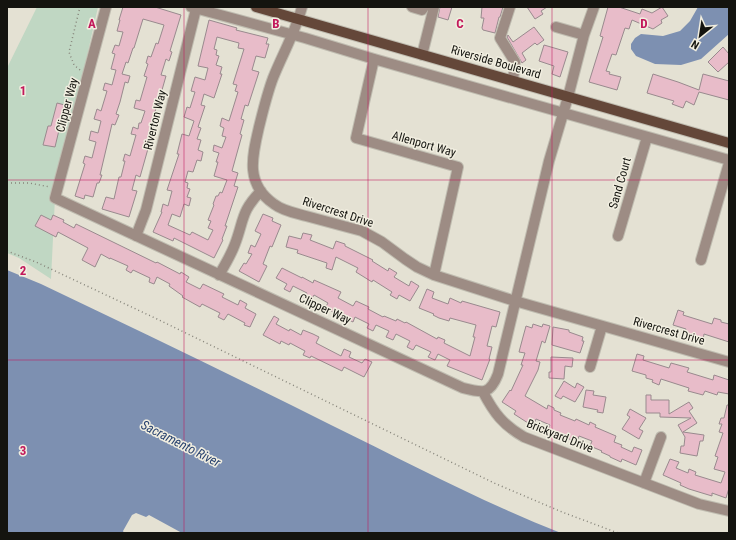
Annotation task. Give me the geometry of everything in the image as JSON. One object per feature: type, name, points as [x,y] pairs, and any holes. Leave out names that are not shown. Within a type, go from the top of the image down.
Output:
[{"type":"main road","name":"Riverside Boulevard","points":[[256,7],[729,143]]},
{"type":"street","name":"Clipper Way","points":[[106,7],[55,198],[463,388],[482,392]]},
{"type":"street","name":"Rivercrest Drive","points":[[302,7],[293,35],[271,83],[253,154],[253,174],[261,192],[267,199],[283,209],[362,231],[371,235],[404,259],[434,275],[515,301],[729,362]]},
{"type":"street","points":[[412,7],[422,10],[424,7]]},
{"type":"street","points":[[422,54],[434,7]]},
{"type":"street","points":[[510,7],[500,38],[515,62],[513,80]]},
{"type":"street","points":[[482,392],[490,389],[498,374],[549,161],[584,35],[594,7]]},
{"type":"street","points":[[193,8],[293,35],[729,161],[701,260]]},
{"type":"street","name":"Riverton Way","points":[[136,236],[146,210],[193,8]]},
{"type":"street","points":[[556,27],[584,35]]},
{"type":"street","name":"Allenport Way","points":[[374,59],[356,138],[458,167],[434,275]]},
{"type":"street","name":"Sand Court","points":[[618,236],[647,137]]},
{"type":"street","points":[[219,275],[231,252],[247,208],[261,192]]},
{"type":"street","points":[[590,367],[602,326]]},
{"type":"street","name":"Brickyard Drive","points":[[482,392],[497,416],[513,431],[524,437],[699,504],[729,511]]},
{"type":"street","points":[[644,483],[661,437]]},
{"type":"path","points":[[80,7],[70,52],[74,65],[88,76]]},
{"type":"path","points":[[7,183],[58,188]]},
{"type":"path","points":[[7,251],[36,262],[494,483],[562,512],[618,533]]},
{"type":"green space","points":[[37,7],[98,7],[55,198],[51,279],[19,258],[7,253],[7,68]]},
{"type":"water","points":[[698,7],[729,7],[729,34],[701,59],[681,65],[655,64],[636,56],[631,49],[631,44],[635,38],[641,34],[663,36],[680,31],[690,21]]},
{"type":"water","name":"Sacramento River","points":[[7,270],[41,284],[150,336],[474,495],[561,533],[182,533],[149,515],[146,517],[136,513],[132,515],[123,531],[124,533],[7,533]]},
{"type":"building","points":[[123,7],[155,7],[181,15],[170,51],[172,52],[169,61],[166,59],[161,75],[166,76],[163,90],[154,115],[156,116],[153,131],[140,177],[136,175],[132,190],[137,191],[129,217],[102,209],[106,197],[114,199],[119,177],[121,177],[125,161],[123,161],[125,154],[130,156],[136,135],[131,134],[133,127],[138,129],[139,123],[141,123],[145,111],[134,108],[136,100],[140,101],[147,77],[144,76],[148,64],[146,63],[148,56],[151,57],[156,43],[158,44],[164,25],[143,19],[134,48],[128,63],[126,62],[122,74],[130,76],[128,83],[125,82],[116,114],[119,115],[115,125],[112,124],[100,175],[102,175],[99,183],[97,183],[93,197],[85,195],[84,199],[75,196],[85,164],[83,163],[85,156],[92,158],[96,142],[89,140],[91,131],[98,133],[101,121],[94,119],[97,109],[101,111],[107,91],[103,90],[105,83],[112,85],[116,70],[111,69],[115,54],[112,53],[115,45],[119,46],[123,32],[117,31]]},
{"type":"building","points":[[440,7],[452,7],[448,20],[438,17]]},
{"type":"building","points":[[482,7],[503,7],[495,33],[483,30],[482,28],[484,18],[481,18]]},
{"type":"building","points":[[527,7],[547,7],[541,11],[543,14],[535,19]]},
{"type":"building","points":[[608,7],[619,7],[640,14],[642,9],[652,13],[662,7],[668,16],[661,20],[662,23],[653,29],[632,20],[629,29],[625,28],[616,55],[612,54],[606,71],[610,72],[609,74],[621,77],[617,90],[589,82],[603,37],[600,36]]},
{"type":"building","points":[[209,20],[237,28],[236,30],[268,38],[266,44],[269,44],[265,58],[256,56],[252,70],[259,72],[248,106],[245,105],[241,119],[244,120],[240,134],[242,135],[232,171],[238,173],[234,186],[238,187],[225,226],[227,226],[222,239],[223,240],[214,258],[174,238],[173,241],[153,232],[162,212],[163,204],[168,206],[172,191],[167,190],[179,154],[177,154],[182,134],[189,136],[194,121],[184,117],[187,107],[190,108],[195,92],[191,91],[195,77],[205,80],[208,68],[198,66]],"holes":[[[217,37],[239,43],[238,48],[244,49],[233,84],[237,85],[235,91],[238,92],[229,121],[222,118],[220,126],[224,128],[222,136],[226,137],[222,148],[214,145],[213,151],[219,153],[214,176],[227,180],[222,193],[220,192],[218,196],[216,196],[213,204],[214,205],[208,220],[211,221],[208,228],[213,230],[208,240],[192,232],[190,235],[168,225],[172,214],[180,217],[184,204],[189,206],[191,198],[187,197],[190,189],[187,188],[188,183],[185,182],[188,171],[193,172],[197,160],[201,161],[203,152],[198,150],[201,140],[197,139],[201,128],[198,127],[205,106],[201,105],[204,94],[214,98],[222,74],[220,74],[222,67],[216,65],[219,56],[216,55],[217,50],[214,49]]]},
{"type":"building","points":[[534,27],[544,40],[537,45],[535,43],[522,53],[526,60],[522,63],[507,37],[508,35],[513,42]]},
{"type":"building","points":[[544,45],[568,52],[560,77],[552,74],[554,66],[539,61]]},
{"type":"building","points":[[723,47],[729,54],[729,62],[718,72],[708,62]]},
{"type":"building","points":[[653,74],[699,90],[703,74],[729,81],[729,100],[699,92],[694,105],[686,101],[683,108],[672,104],[674,101],[647,93]]},
{"type":"building","points":[[57,103],[65,105],[55,147],[43,145],[48,126],[51,126]]},
{"type":"building","points":[[263,214],[273,218],[272,221],[281,225],[263,264],[267,266],[259,282],[239,271],[244,263],[246,264],[252,254],[248,253],[251,245],[255,247],[261,234],[255,231]]},
{"type":"building","points":[[41,215],[51,220],[53,215],[64,220],[63,222],[74,228],[76,224],[180,274],[181,272],[189,277],[186,282],[200,289],[203,284],[224,294],[222,297],[238,305],[240,300],[247,304],[245,308],[256,314],[250,327],[244,325],[245,323],[228,314],[224,320],[218,317],[220,313],[202,304],[200,307],[182,297],[183,296],[169,286],[170,284],[157,277],[154,284],[149,282],[150,278],[133,270],[131,273],[126,270],[128,266],[101,254],[95,267],[82,260],[88,248],[58,232],[56,237],[35,226]]},
{"type":"building","points":[[303,233],[312,235],[310,240],[333,249],[336,241],[345,244],[345,246],[373,260],[372,261],[388,271],[389,268],[397,273],[394,277],[409,286],[411,281],[419,286],[410,301],[399,295],[397,299],[390,295],[392,292],[373,280],[372,282],[356,272],[358,268],[336,257],[332,270],[326,268],[327,263],[297,253],[298,250],[286,247],[289,236],[301,239]]},
{"type":"building","points":[[282,268],[313,283],[314,280],[341,292],[338,298],[353,306],[356,301],[369,307],[368,309],[383,317],[406,322],[437,339],[438,337],[445,340],[444,343],[470,356],[475,337],[473,337],[476,325],[450,318],[449,321],[439,318],[433,315],[434,314],[419,308],[427,289],[434,292],[432,298],[448,304],[450,298],[461,303],[462,301],[500,312],[496,327],[492,326],[487,346],[492,347],[490,359],[482,380],[447,366],[450,360],[438,354],[435,360],[428,357],[431,352],[416,345],[413,350],[407,347],[410,341],[396,334],[393,340],[386,337],[389,331],[376,325],[373,331],[367,328],[369,324],[355,317],[353,322],[325,308],[328,303],[314,295],[310,302],[304,298],[307,293],[293,286],[290,292],[284,289],[287,284],[276,278]]},
{"type":"building","points":[[678,310],[684,312],[683,315],[712,324],[714,318],[729,324],[729,342],[704,334],[703,340],[684,334],[686,329],[673,325]]},
{"type":"building","points":[[274,316],[279,319],[276,324],[301,335],[303,330],[313,334],[319,337],[316,343],[341,356],[344,349],[351,352],[349,357],[362,363],[365,359],[372,362],[364,377],[344,367],[342,371],[311,356],[310,358],[303,355],[305,351],[290,343],[289,345],[281,341],[280,344],[263,335]]},
{"type":"building","points":[[533,324],[542,327],[543,324],[550,326],[545,343],[542,341],[536,361],[540,362],[538,370],[525,396],[547,409],[548,405],[554,408],[554,410],[561,413],[560,415],[575,421],[576,419],[589,425],[590,422],[596,425],[595,427],[616,436],[614,442],[622,445],[621,447],[632,452],[634,447],[642,450],[636,465],[622,459],[621,462],[610,457],[601,452],[602,451],[590,446],[592,441],[579,436],[577,442],[559,435],[560,434],[548,429],[550,425],[536,419],[533,426],[514,414],[516,411],[502,402],[510,390],[511,391],[523,365],[521,365],[525,353],[519,352],[526,326],[532,328]]},
{"type":"building","points":[[553,327],[569,330],[569,332],[583,337],[582,341],[584,341],[580,353],[552,345]]},
{"type":"building","points":[[637,354],[644,356],[643,360],[669,368],[671,363],[689,368],[687,372],[713,380],[714,375],[729,380],[729,394],[718,392],[717,395],[705,391],[703,395],[688,391],[689,388],[661,379],[659,385],[652,382],[653,380],[646,378],[646,375],[632,371]]},
{"type":"building","points":[[551,357],[573,358],[572,367],[565,366],[564,379],[549,378],[549,372],[551,372]]},
{"type":"building","points":[[564,381],[575,388],[577,383],[584,387],[575,402],[563,396],[561,399],[555,396]]},
{"type":"building","points":[[586,390],[594,391],[593,395],[606,397],[603,413],[597,412],[598,410],[583,407]]},
{"type":"building","points":[[646,395],[651,395],[651,400],[669,400],[669,414],[689,402],[693,408],[689,411],[697,423],[683,432],[704,435],[703,441],[700,441],[697,456],[680,453],[681,446],[684,446],[685,437],[678,425],[691,418],[660,417],[660,413],[646,413]]},
{"type":"building","points":[[727,405],[729,405],[729,488],[726,498],[712,493],[712,496],[689,489],[680,485],[681,483],[663,475],[670,459],[679,462],[676,468],[688,473],[689,469],[696,472],[695,475],[721,483],[725,472],[714,469],[718,457],[715,456],[723,433],[719,432],[722,424],[719,424],[721,418],[724,418]]},
{"type":"building","points":[[630,409],[646,418],[639,429],[643,431],[639,439],[622,429],[630,417],[627,415]]}]
